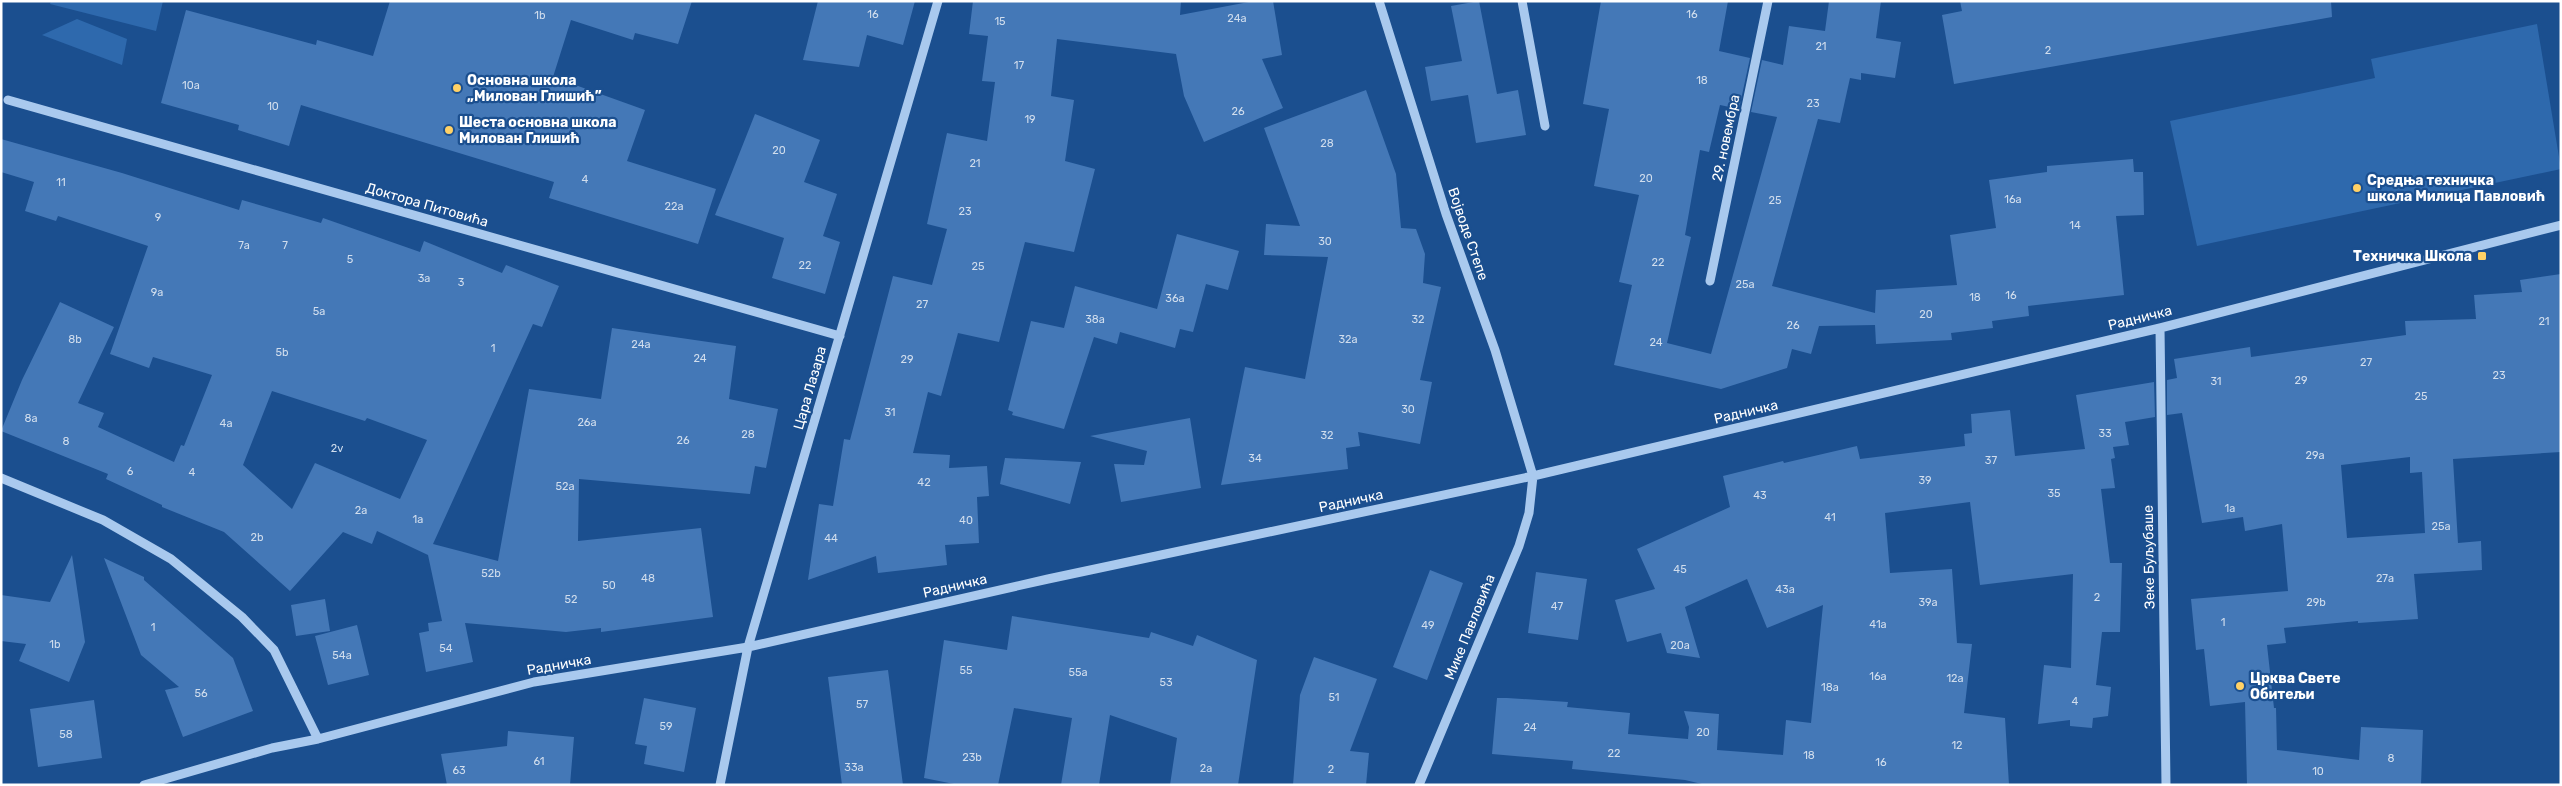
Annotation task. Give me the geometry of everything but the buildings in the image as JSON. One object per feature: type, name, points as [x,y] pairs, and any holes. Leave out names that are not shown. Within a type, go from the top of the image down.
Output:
[{"type":"street","name":"Цара Лазара","points":[[720,785],[748,647],[938,1]]},
{"type":"street","name":"Војводе Степе","points":[[1379,1],[1443,206],[1495,350],[1533,476]]},
{"type":"street","points":[[1522,1],[1545,126]]},
{"type":"street","name":"29. новембра","points":[[1710,281],[1768,1]]},
{"type":"street","name":"Доктора Питовића","points":[[8,100],[840,336]]},
{"type":"street","name":"Радничка","points":[[144,785],[254,753],[318,739],[534,682],[748,647],[1048,579],[1533,476],[2160,328],[2561,225]]},
{"type":"street","name":"Зеке Буљубаше","points":[[2160,328],[2166,785]]},
{"type":"street","name":"Мике Павловића","points":[[1420,785],[1518,546],[1529,514],[1533,476]]},
{"type":"street","points":[[1,478],[103,520],[171,559],[242,617],[274,650],[318,739]]},
{"type":"shaded area","points":[[51,1],[163,1],[156,31],[50,4]]},
{"type":"shaded area","points":[[77,19],[127,39],[122,65],[42,35]]},
{"type":"shaded area","points":[[2537,24],[2561,169],[2197,246],[2170,121],[2375,78],[2371,59]]},
{"type":"place","name":"Основна школа „Милован Глишић”","points":[[457,88]]},
{"type":"place","name":"Шеста основна школа Милован Глишић","points":[[449,130]]},
{"type":"place","name":"Средња техничка школа Милица Павловић","points":[[2357,188]]},
{"type":"place","name":"Техничка Школа","points":[[2482,256]]},
{"type":"place","name":"Црква Свете Обитељи","points":[[2240,686]]}]
